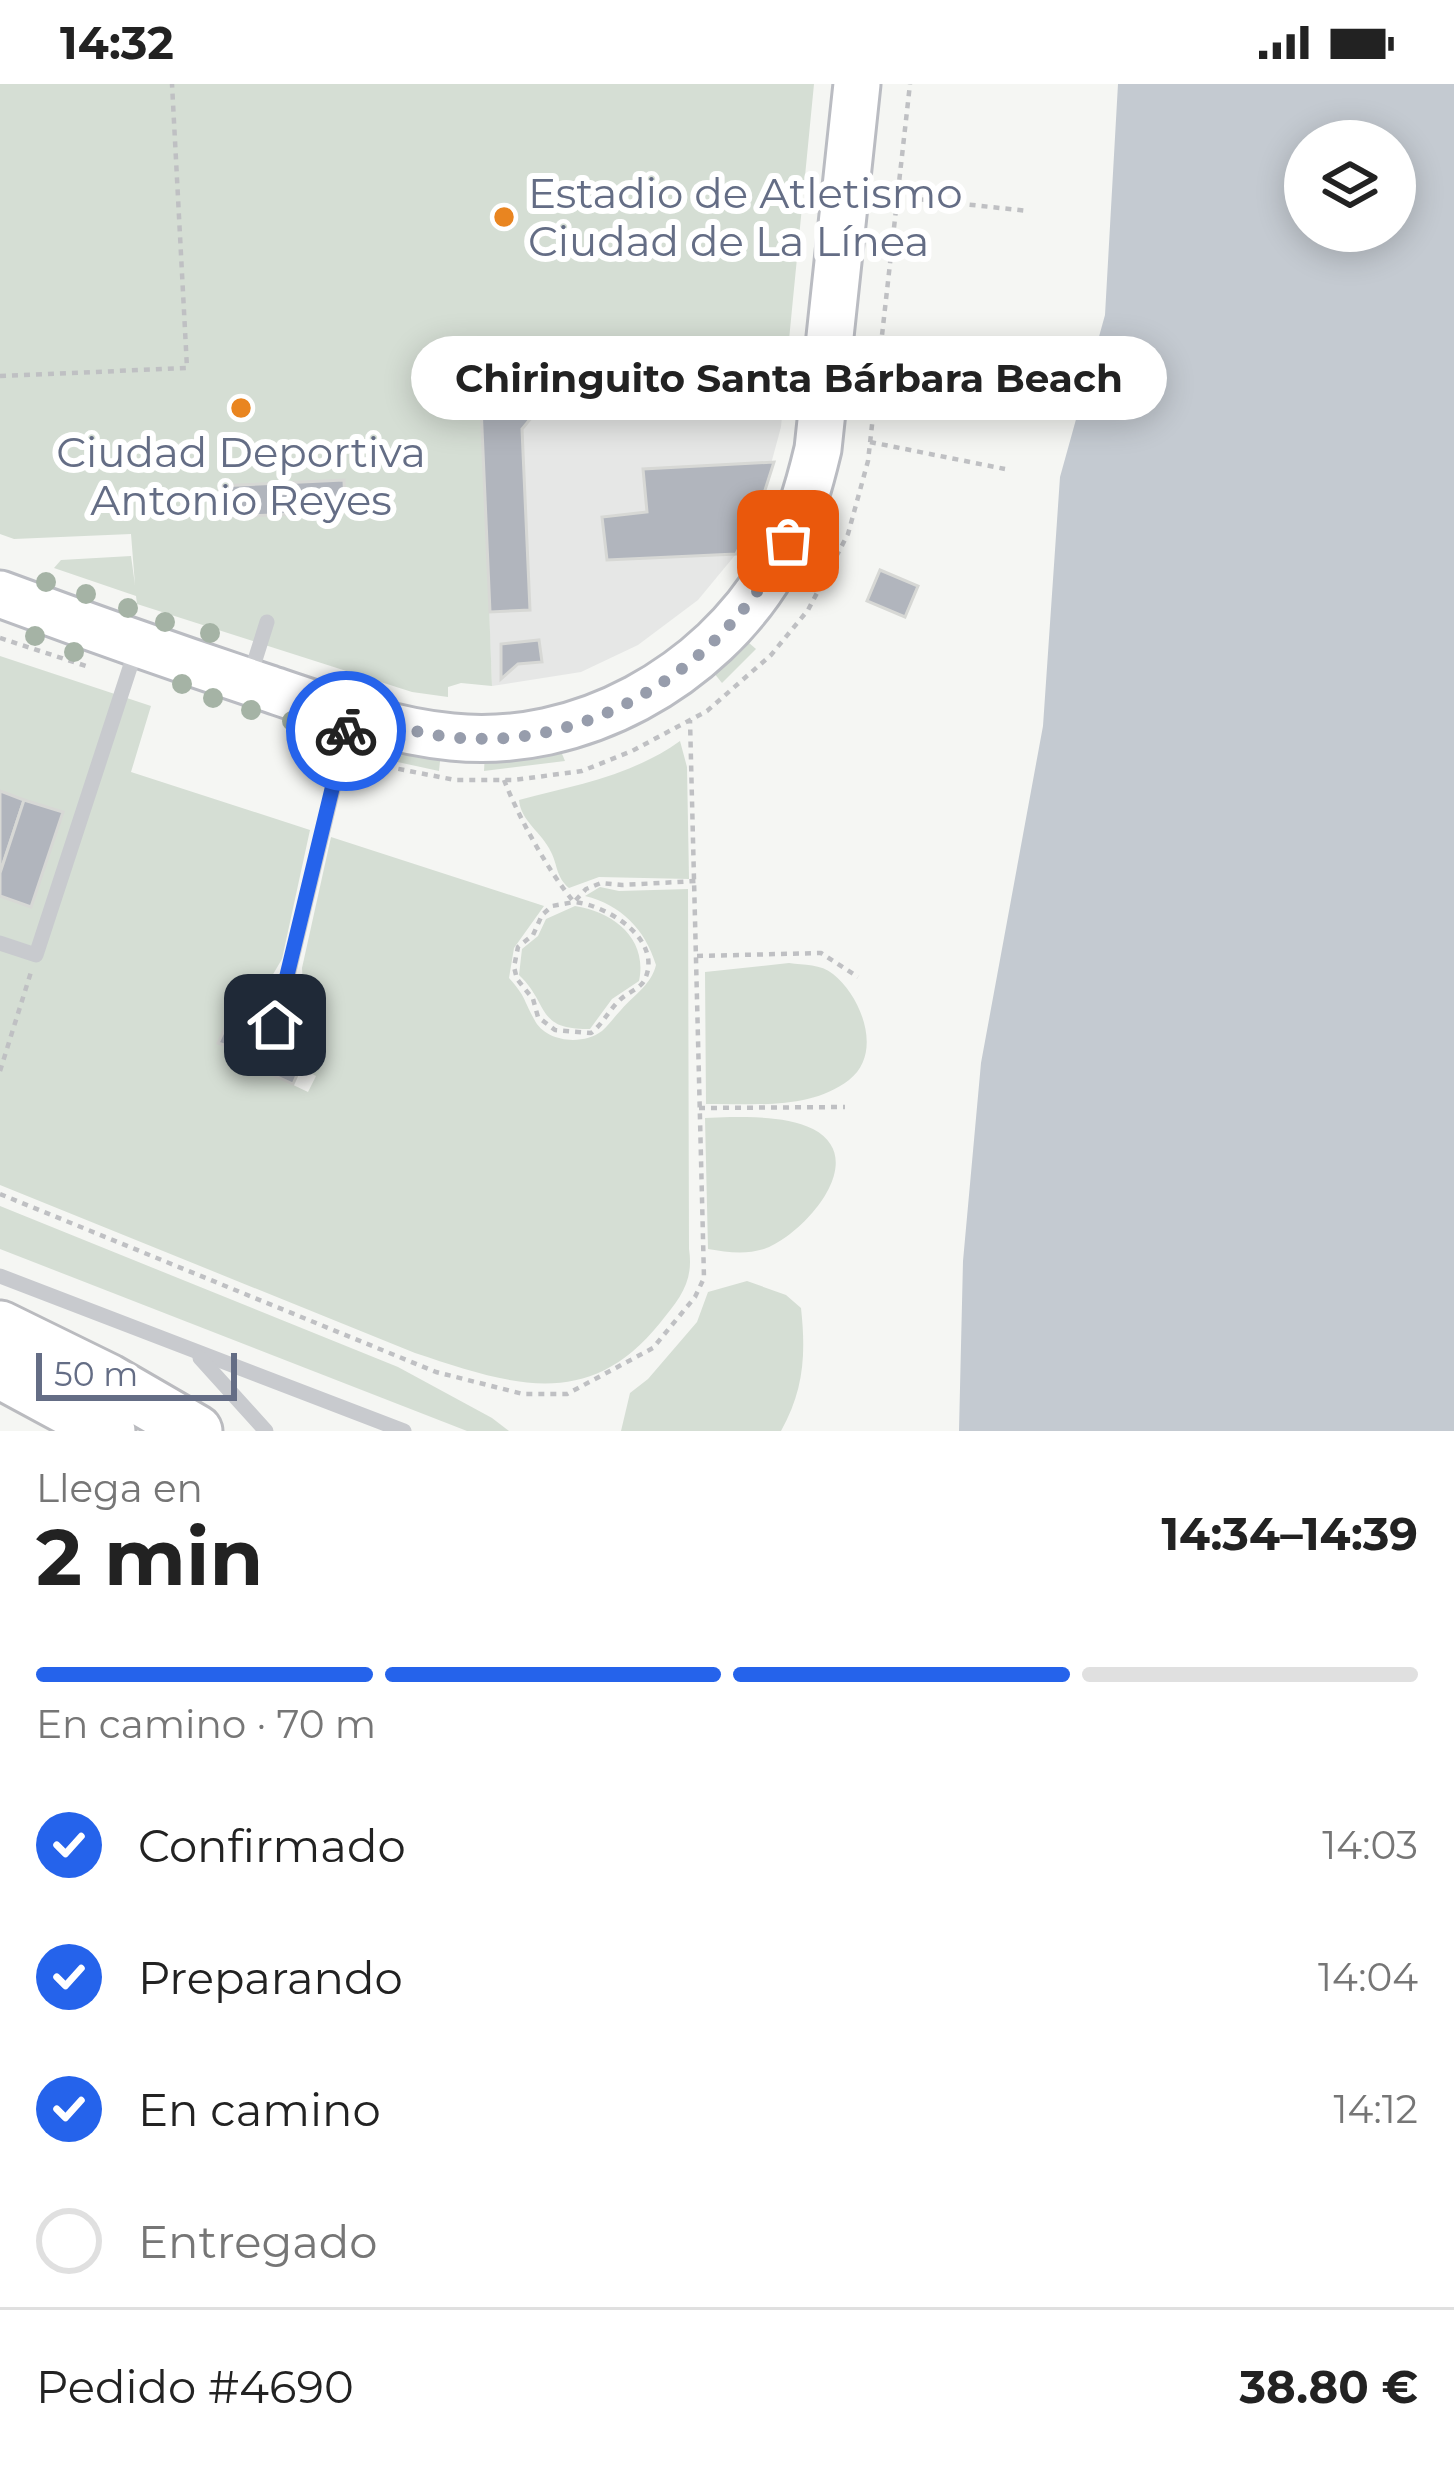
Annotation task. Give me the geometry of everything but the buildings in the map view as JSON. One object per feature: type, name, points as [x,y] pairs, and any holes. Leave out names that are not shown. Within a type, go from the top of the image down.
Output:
[{"type":"highway","points":[[0,1327],[91,1371],[196,1431]]},
{"type":"highway","points":[[0,1372],[109,1431]]},
{"type":"main road","points":[[0,594],[132,662],[248,682],[346,734],[522,736],[601,715],[672,680],[725,634],[750,604],[788,541],[808,492],[818,449],[856,84]]},
{"type":"lane","points":[[248,682],[267,622]]},
{"type":"lane","points":[[0,943],[36,955],[132,662]]},
{"type":"lane","points":[[275,1025],[346,734]]},
{"type":"lane","points":[[0,1276],[404,1431]]},
{"type":"lane","points":[[194,1352],[266,1431]]},
{"type":"path","points":[[0,376],[188,368],[172,84]]},
{"type":"path","points":[[298,739],[346,734],[407,774],[455,780],[582,771],[632,751],[707,711],[771,655],[808,610],[848,534],[870,442],[910,84]]},
{"type":"path","points":[[898,197],[1028,211]]},
{"type":"path","points":[[870,442],[1005,469]]},
{"type":"path","points":[[0,638],[132,662]]},
{"type":"path","points":[[0,1194],[436,1372],[524,1394],[568,1394],[653,1348],[695,1297],[704,1278],[691,720]]},
{"type":"path","points":[[505,779],[517,812],[542,849],[553,877],[574,902],[593,904],[630,924],[648,962],[644,980],[591,1033],[555,1030],[538,1017],[533,998],[517,979],[514,967],[518,947],[532,935],[542,915],[552,906],[574,902],[601,883],[696,881]]},
{"type":"path","points":[[697,956],[821,953],[858,977]]},
{"type":"path","points":[[0,1071],[36,955]]},
{"type":"path","points":[[699,1108],[845,1107]]},
{"type":"shaded area","name":"Ciudad Deportiva Antonio Reyes","points":[[0,84],[814,84],[788,350],[480,360],[492,686],[461,683],[448,687],[448,697],[412,692],[137,604],[136,596],[54,568],[61,560],[131,556],[135,585],[131,534],[14,539],[0,534]]},
{"type":"shaded area","points":[[1118,84],[1454,84],[1454,1431],[959,1431],[963,1261],[981,1063],[1043,726],[1060,477],[1105,315]]},
{"type":"shaded area","points":[[788,350],[781,427],[758,512],[736,554],[698,600],[638,645],[581,672],[492,686],[479,360]]},
{"type":"shaded area","points":[[742,637],[756,649],[722,683],[710,668]]},
{"type":"shaded area","points":[[0,656],[151,706],[131,772],[310,830],[282,959],[248,1017],[250,1027],[264,1034],[261,1039],[227,1024],[219,1042],[230,1047],[228,1054],[308,1092],[316,1076],[300,1068],[321,1018],[304,1004],[302,968],[331,837],[544,906],[514,948],[509,978],[539,1027],[565,1039],[584,1039],[602,1031],[646,984],[656,965],[630,920],[585,896],[600,887],[688,889],[689,1271],[674,1306],[633,1351],[605,1370],[576,1380],[515,1381],[483,1374],[415,1353],[0,1185]]},
{"type":"shaded area","points":[[680,741],[687,767],[689,879],[599,877],[569,888],[519,800],[623,771]]},
{"type":"shaded area","points":[[369,744],[441,752],[439,771],[356,753]]},
{"type":"shaded area","points":[[558,744],[565,761],[484,771],[485,753]]},
{"type":"shaded area","points":[[575,906],[603,914],[625,930],[640,966],[639,981],[612,999],[590,1029],[552,1020],[519,975],[522,949],[538,936],[546,919]]},
{"type":"shaded area","points":[[789,963],[828,971],[852,996],[867,1040],[860,1069],[816,1097],[706,1104],[705,972]]},
{"type":"shaded area","points":[[705,1118],[773,1118],[804,1125],[829,1143],[836,1159],[825,1196],[812,1213],[779,1241],[757,1251],[708,1249]]},
{"type":"shaded area","points":[[0,1206],[398,1367],[509,1431],[467,1431],[0,1249]]},
{"type":"shaded area","points":[[747,1281],[786,1295],[801,1308],[802,1371],[781,1431],[621,1431],[630,1393],[697,1322],[708,1292]]},
{"type":"way so far","points":[[346,731],[351,714],[454,738],[522,736],[601,715],[672,680],[725,634],[774,569],[788,541]]},
{"type":"place","name":"Estadio de Atletismo Ciudad de La Línea","points":[[504,217]]},
{"type":"place","name":"Ciudad Deportiva Antonio Reyes","points":[[241,408]]},
{"type":"place","name":"Chiringuito Santa Bárbara Beach","points":[[788,541]]},
{"type":"route","points":[[275,1025],[346,731]]}]
